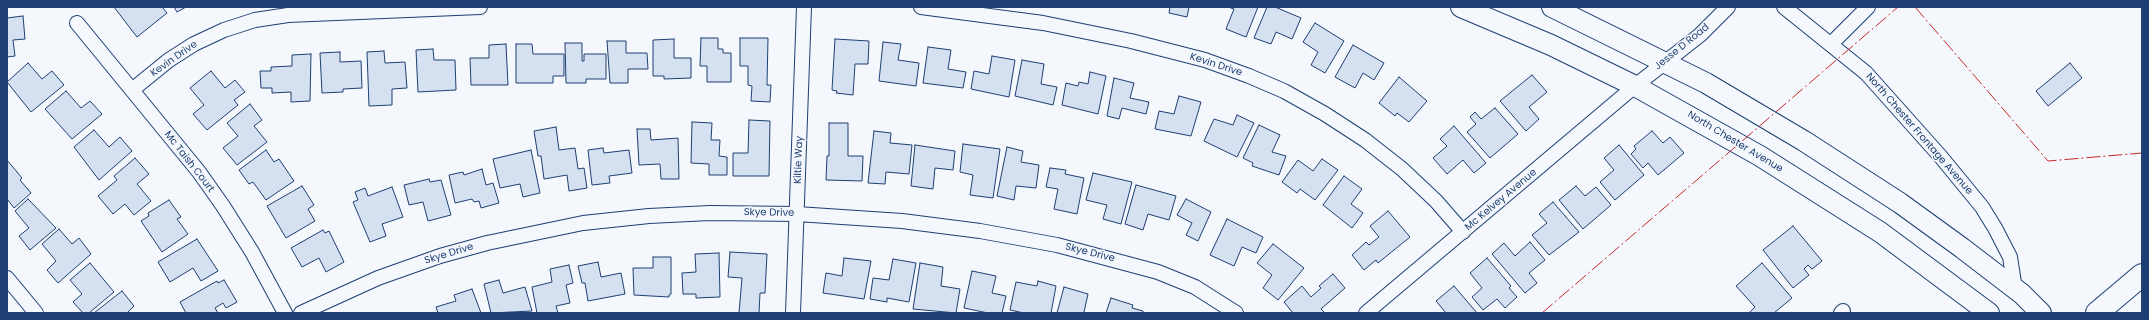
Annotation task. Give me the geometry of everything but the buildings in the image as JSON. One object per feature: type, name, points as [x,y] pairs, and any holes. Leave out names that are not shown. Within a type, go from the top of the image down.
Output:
[{"type":"main road","name":"North Chester Avenue","points":[[1461,7],[1551,45],[1635,86],[1760,156],[1880,232],[1988,313]]},
{"type":"main road","points":[[1552,7],[1665,62],[1811,145],[1900,203],[2015,289],[2041,313]]},
{"type":"main road","points":[[2097,313],[2142,275]]},
{"type":"street","name":"Kevin Drive","points":[[132,90],[169,60],[194,44],[224,30],[255,20],[288,15],[480,7]]},
{"type":"street","name":"Kiltie Way","points":[[793,313],[804,7]]},
{"type":"street","name":"Kevin Drive","points":[[921,7],[1043,23],[1131,41],[1205,60],[1249,76],[1284,91],[1325,114],[1365,140],[1407,174],[1436,202],[1463,232]]},
{"type":"street","name":"Jesse D Road","points":[[1635,86],[1700,34],[1728,7]]},
{"type":"street","name":"North Chester Frontage Avenue","points":[[1784,7],[1866,73],[1941,157],[1982,207],[2010,257],[2015,289]]},
{"type":"street","points":[[1831,44],[1868,7]]},
{"type":"street","name":"Mc Taish Court","points":[[77,23],[198,172],[223,206],[252,252],[285,313]]},
{"type":"street","name":"Mc Kelvey Avenue","points":[[1366,313],[1635,86]]},
{"type":"street","name":"Skye Drive","points":[[301,313],[378,278],[440,256],[535,232],[583,223],[649,216],[710,213],[797,214],[902,221],[980,231],[1057,245],[1158,272],[1195,288],[1236,313]]},
{"type":"street","points":[[7,278],[36,313]]},
{"type":"power","points":[[1542,313],[1898,7]]},
{"type":"power","points":[[1915,7],[2048,161],[2142,153]]}]
